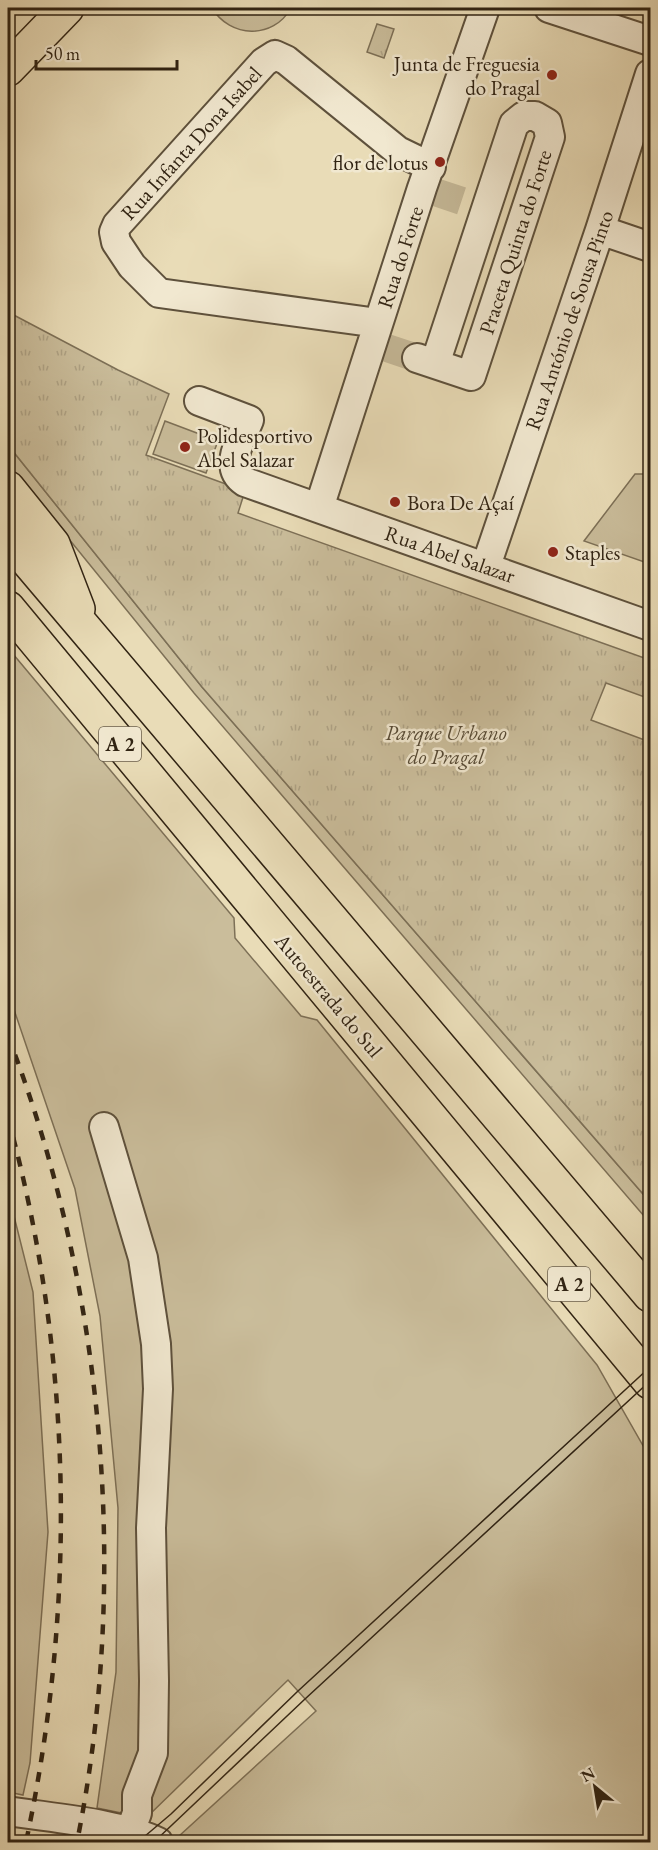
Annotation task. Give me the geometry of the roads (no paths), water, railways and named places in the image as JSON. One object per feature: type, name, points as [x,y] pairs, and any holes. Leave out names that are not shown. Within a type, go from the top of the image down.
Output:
[{"type":"main road","points":[[8,69],[67,8]]},
{"type":"main road","points":[[8,488],[53,544],[88,633]]},
{"type":"main road","name":"A 2","points":[[8,538],[651,1295]]},
{"type":"main road","name":"Autoestrada do Sul","points":[[8,608],[651,1382]]},
{"type":"street","name":"Rua do Forte","points":[[319,508],[378,338],[485,8]]},
{"type":"street","points":[[549,8],[651,41]]},
{"type":"street","name":"Rua Infanta Dona Isabel","points":[[378,338],[159,293],[132,266],[116,242],[114,232],[117,225],[264,62],[275,56],[286,60],[398,151],[429,182]]},
{"type":"street","name":"Rua António de Sousa Pinto","points":[[486,566],[600,230],[640,139],[651,74]]},
{"type":"street","name":"Praceta Quinta do Forte","points":[[524,116],[536,117],[547,123],[550,137],[471,376],[426,361],[478,206],[514,124],[524,116]]},
{"type":"street","points":[[600,230],[651,247]]},
{"type":"street","name":"Rua Abel Salazar","points":[[199,401],[249,420],[235,454],[234,463],[238,476],[250,484],[651,626]]},
{"type":"street","points":[[104,1127],[143,1258],[156,1344],[158,1389],[151,1528],[153,1753],[137,1795],[137,1813],[130,1832]]},
{"type":"street","points":[[8,1810],[130,1832],[158,1842]]},
{"type":"tunnel","points":[[435,192],[471,204]]},
{"type":"tunnel","points":[[384,347],[417,358]]},
{"type":"tram line","points":[[138,1842],[171,1814],[298,1691],[650,1367]]},
{"type":"tram line","points":[[154,1842],[305,1699],[650,1381]]},
{"type":"railway","points":[[8,1036],[41,1132],[67,1231],[86,1332],[99,1434],[104,1538],[102,1640],[93,1742],[77,1842]]},
{"type":"railway","points":[[8,1118],[30,1207],[45,1298],[56,1388],[60,1479],[60,1570],[54,1661],[43,1752],[26,1842]]},
{"type":"place","name":"Junta de Freguesia do Pragal","points":[[552,75]]},
{"type":"place","name":"flor de lotus","points":[[440,162]]},
{"type":"place","name":"Polidesportivo Abel Salazar","points":[[185,447]]},
{"type":"place","name":"Bora De Açaí","points":[[395,502]]},
{"type":"place","name":"Staples","points":[[553,552]]},
{"type":"park label","name":"Parque Urbano do Pragal","points":[[446,744]]}]
